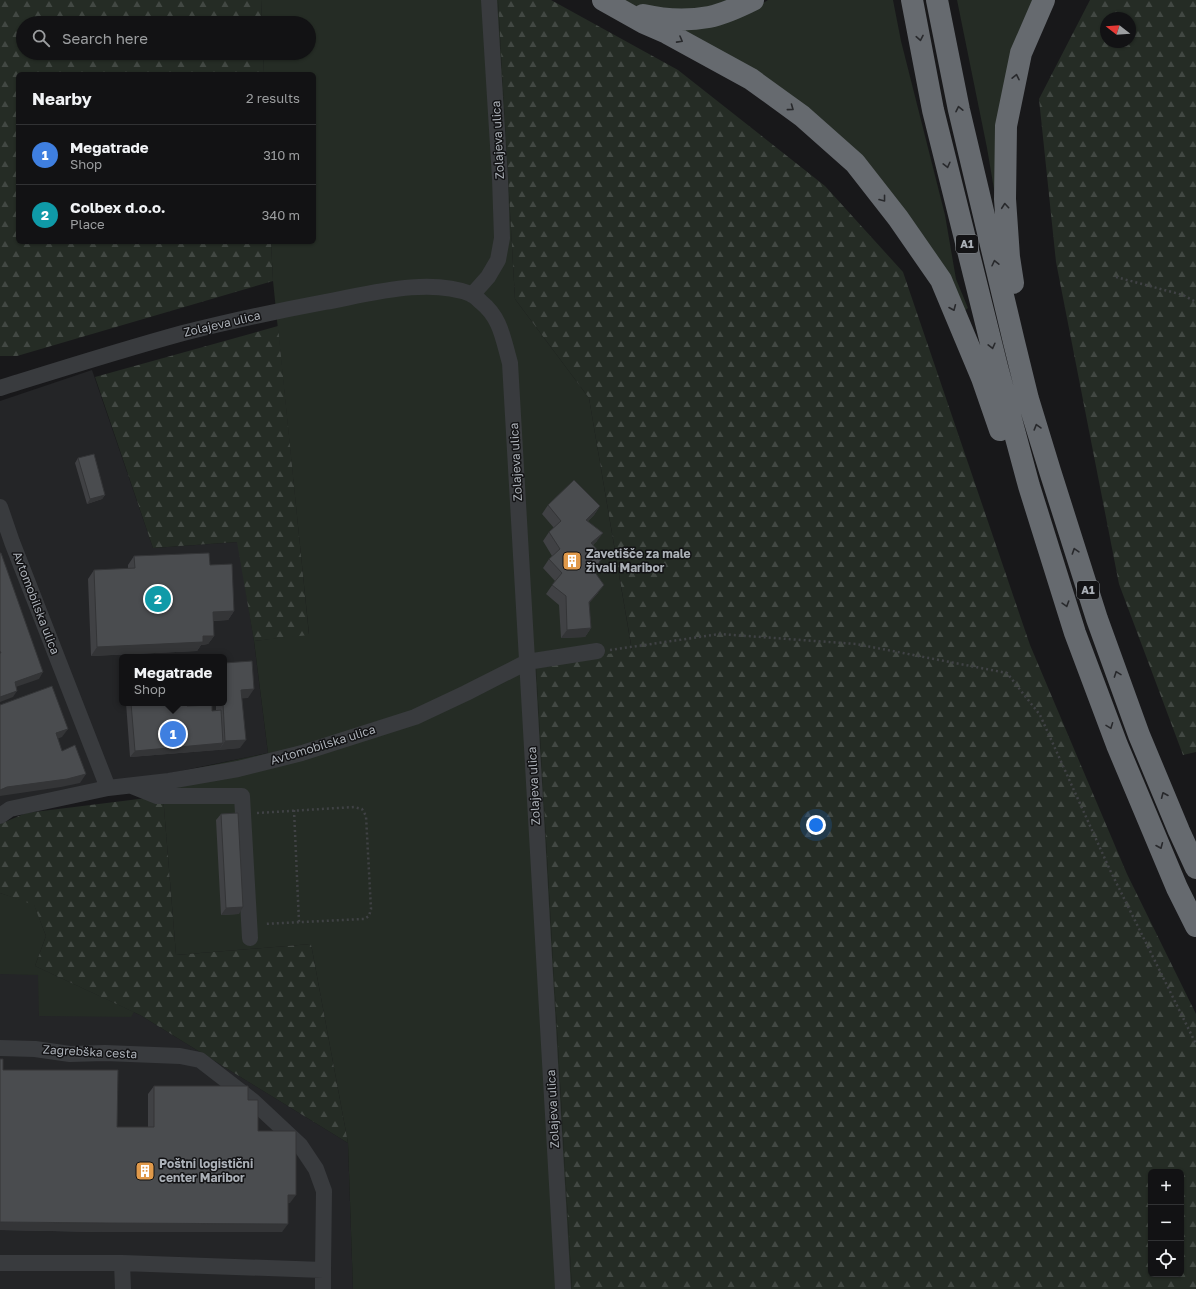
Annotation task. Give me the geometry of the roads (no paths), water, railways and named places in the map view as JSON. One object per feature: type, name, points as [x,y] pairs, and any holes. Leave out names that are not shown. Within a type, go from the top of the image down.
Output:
[{"type":"highway","points":[[612,5],[648,16],[675,20],[709,17],[734,9],[752,0]]},
{"type":"highway","name":"A1","points":[[912,0],[933,110],[997,367],[1029,486],[1075,633],[1112,731],[1177,888],[1196,926]]},
{"type":"highway","name":"A1","points":[[937,0],[959,110],[1028,399],[1097,620],[1139,735],[1196,868]]},
{"type":"highway","points":[[1014,342],[1018,316],[1009,257],[1004,199],[1006,126],[1021,52],[1044,0]]},
{"type":"highway","points":[[612,5],[644,23],[668,33],[751,79],[802,116],[855,163],[898,218],[941,280],[982,378],[1012,467],[1029,486]]},
{"type":"street","name":"Zolajeva ulica","points":[[472,295],[488,277],[498,260],[502,238],[500,178],[489,0]]},
{"type":"street","name":"Zolajeva ulica","points":[[0,388],[89,360],[184,333],[281,310],[384,291],[427,287],[448,288],[472,295],[487,307],[499,324],[510,363],[563,1289]]},
{"type":"street","name":"Avtomobilska ulica","points":[[0,507],[12,542],[108,788]]},
{"type":"street","name":"Avtomobilska ulica","points":[[0,816],[10,809],[108,788],[169,781],[238,769],[302,753],[415,717],[527,662],[597,651]]},
{"type":"street","points":[[130,786],[157,796],[242,796],[250,932]]},
{"type":"street","name":"Zagrebška cesta","points":[[0,1048],[34,1049],[70,1054],[104,1053],[180,1056],[200,1060],[253,1101],[300,1145],[316,1170],[324,1191],[323,1289]]},
{"type":"street","points":[[0,1263],[122,1263],[323,1270]]},
{"type":"street","points":[[122,1263],[123,1289]]},
{"type":"place","name":"Zavetišče za male živali Maribor","points":[[572,561]]},
{"type":"place","name":"Colbex d.o.o.","points":[[158,599]]},
{"type":"place","name":"Megatrade","points":[[173,734]]},
{"type":"place","name":"Poštni logistični center Maribor","points":[[145,1171]]}]
